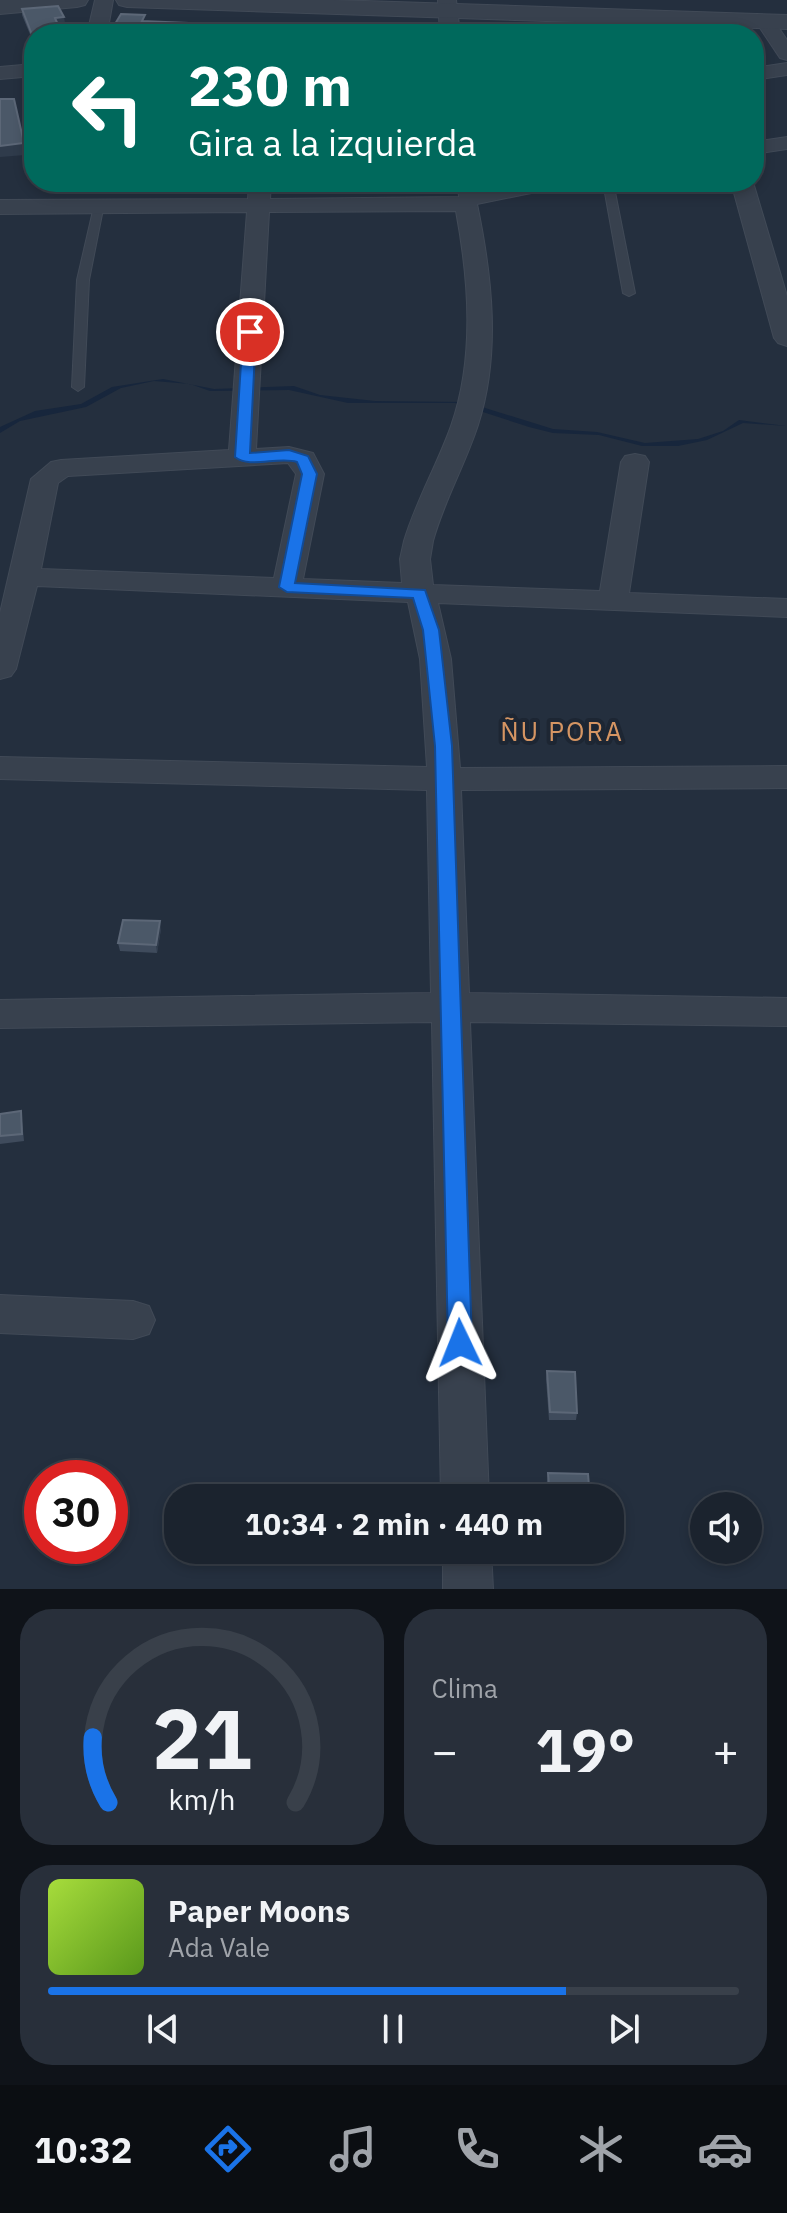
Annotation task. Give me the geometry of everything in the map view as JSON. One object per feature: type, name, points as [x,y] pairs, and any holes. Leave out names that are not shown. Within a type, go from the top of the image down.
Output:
[{"type":"street","points":[[0,7],[77,0]]},
{"type":"street","points":[[99,24],[104,0]]},
{"type":"street","points":[[127,0],[447,5],[776,22],[787,54]]},
{"type":"street","points":[[764,72],[787,69]]},
{"type":"street","points":[[0,73],[24,71]]},
{"type":"street","points":[[764,146],[787,143]]},
{"type":"street","points":[[43,207],[50,192]]},
{"type":"street","points":[[745,192],[787,338]]},
{"type":"street","points":[[0,207],[258,194],[469,194],[482,325],[465,422],[428,506],[415,559],[420,593],[431,630],[443,746],[465,1484]]},
{"type":"street","points":[[242,457],[258,194]]},
{"type":"street","points":[[0,669],[25,577],[45,479],[61,468],[289,455],[303,459],[310,474],[287,587]]},
{"type":"street","points":[[613,601],[635,462]]},
{"type":"street","points":[[25,577],[787,608]]},
{"type":"street","points":[[0,768],[442,779],[787,777]]},
{"type":"street","points":[[0,1014],[450,1007],[787,1012]]},
{"type":"street","points":[[0,1314],[133,1320]]},
{"type":"street","points":[[467,1564],[468,1589]]},
{"type":"lane","points":[[610,192],[629,293]]},
{"type":"lane","points":[[78,387],[83,280],[99,204]]},
{"type":"water","points":[[163,379],[187,384],[154,381],[121,388],[86,407],[20,421],[0,433],[0,427],[35,411],[81,404],[112,387]]},
{"type":"water","points":[[192,385],[214,389],[294,386],[320,395],[375,401],[466,402],[553,429],[597,432],[645,443],[698,439],[723,431],[739,420],[787,426],[743,423],[707,440],[678,446],[642,446],[599,435],[553,433],[455,403],[348,403],[289,390],[210,391]]},
{"type":"building","points":[[58,6],[64,17],[55,18],[58,24],[28,24],[22,9]]},
{"type":"building","points":[[121,14],[145,15],[142,21],[211,24],[115,24]]},
{"type":"building","points":[[0,99],[14,99],[24,143],[0,146]]},
{"type":"building","points":[[123,920],[160,921],[156,945],[118,943]]},
{"type":"building","points":[[21,1111],[22,1134],[0,1136],[0,1114]]},
{"type":"building","points":[[547,1371],[575,1372],[577,1413],[550,1412]]},
{"type":"building","points":[[548,1473],[588,1474],[589,1484],[549,1484]]},
{"type":"district","name":"ÑU PORA","points":[[562,732]]},
{"type":"route","points":[[250,332],[242,457],[289,455],[303,459],[310,474],[287,587],[420,593],[431,630],[443,746],[460,1343]]}]
